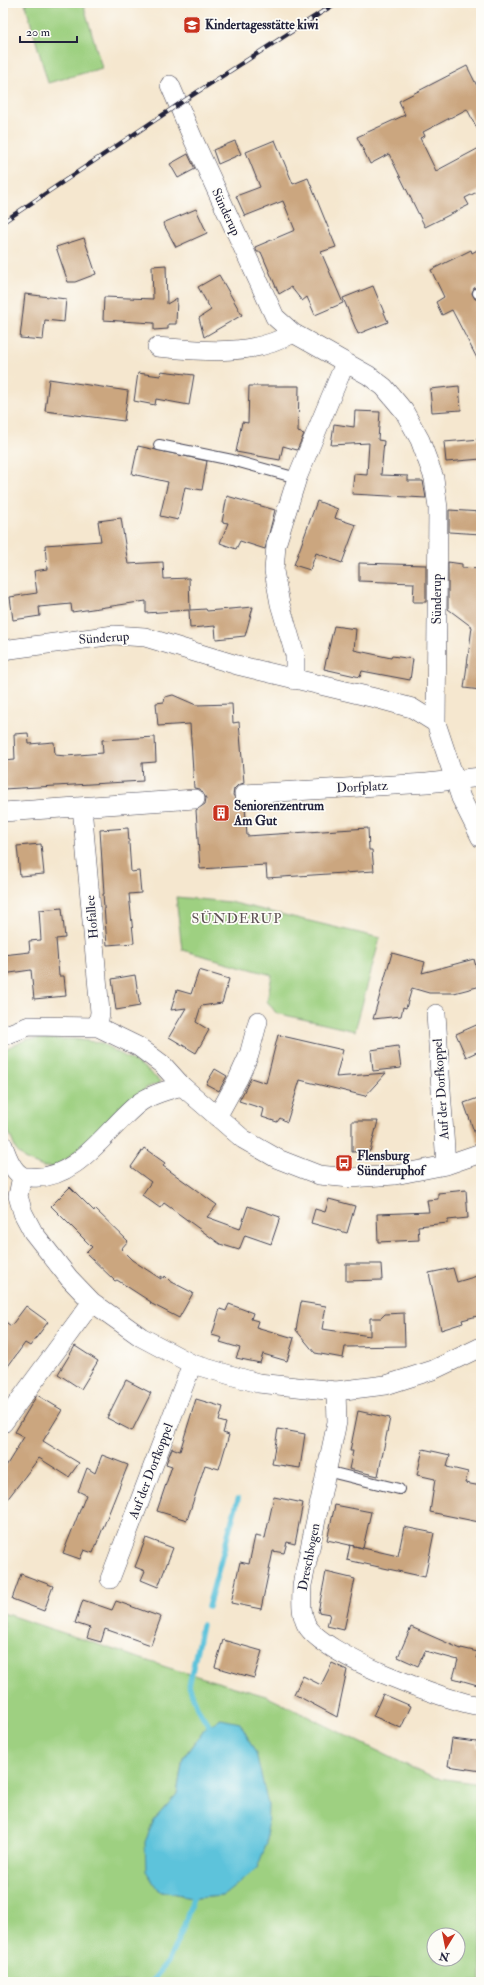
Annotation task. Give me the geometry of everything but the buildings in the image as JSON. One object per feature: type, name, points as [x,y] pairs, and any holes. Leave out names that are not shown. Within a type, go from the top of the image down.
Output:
[{"type":"street","name":"Sünderup","points":[[170,84],[194,141],[275,317],[293,333],[368,375],[384,387],[404,411],[420,440],[434,478],[438,508],[436,723]]},
{"type":"street","points":[[157,347],[202,351],[227,351],[278,342],[293,333]]},
{"type":"street","points":[[296,680],[295,655],[280,604],[274,571],[276,545],[297,478],[345,363]]},
{"type":"street","name":"Sünderup","points":[[3,650],[114,635],[146,636],[237,665],[412,708],[436,723]]},
{"type":"street","points":[[436,723],[456,779],[461,798],[481,838]]},
{"type":"street","name":"Dorfplatz","points":[[244,794],[427,783],[481,777]]},
{"type":"street","points":[[3,812],[195,799]]},
{"type":"street","name":"Hofallee","points":[[82,807],[100,1012],[98,1028]]},
{"type":"street","name":"Auf der Dorfkoppel","points":[[436,1014],[446,1165]]},
{"type":"street","points":[[217,1118],[249,1055],[258,1022]]},
{"type":"street","points":[[3,1036],[28,1026],[98,1028],[139,1047],[163,1065],[182,1086],[217,1118],[243,1139],[278,1159],[319,1175],[350,1178],[395,1176],[446,1165],[481,1153]]},
{"type":"street","points":[[3,1145],[13,1166],[22,1176],[39,1178],[58,1173],[74,1164],[140,1102],[164,1091],[182,1086]]},
{"type":"street","points":[[22,1176],[10,1198],[23,1213],[33,1232],[69,1278],[92,1302],[141,1337],[192,1364],[258,1383],[336,1391],[386,1385],[433,1370],[481,1348]]},
{"type":"street","points":[[3,1423],[92,1302]]},
{"type":"street","name":"Auf der Dorfkoppel","points":[[110,1579],[192,1364]]},
{"type":"street","name":"Dreschbogen","points":[[336,1391],[337,1422],[302,1585],[301,1609],[307,1625],[320,1640],[364,1665],[432,1694],[481,1706]]},
{"type":"lane","points":[[159,445],[232,460],[297,478]]},
{"type":"lane","points":[[326,1472],[399,1489]]},
{"type":"green space","points":[[25,3],[83,3],[102,68],[48,83]]},
{"type":"green space","points":[[176,897],[230,902],[380,938],[355,1031],[276,1013],[267,1001],[272,975],[182,950]]},
{"type":"green space","points":[[28,1039],[74,1039],[101,1043],[142,1066],[160,1081],[159,1083],[146,1088],[66,1160],[53,1167],[43,1167],[24,1159],[16,1150],[3,1118],[3,1052],[9,1047]]},
{"type":"green space","points":[[3,1613],[169,1668],[266,1696],[431,1777],[481,1784],[481,1982],[3,1982]],"holes":[[[221,1719],[223,1896],[196,1898],[158,1890],[154,1820],[177,1794],[183,1758],[205,1728]]]},
{"type":"water","points":[[221,1719],[240,1723],[256,1753],[268,1805],[267,1843],[257,1868],[223,1896],[196,1898],[158,1890],[146,1871],[145,1842],[154,1820],[177,1794],[183,1758],[205,1728]]},
{"type":"waterway","points":[[208,1607],[238,1499]]},
{"type":"waterway","points":[[202,1625],[189,1686],[197,1707],[209,1726]]},
{"type":"waterway","points":[[151,1982],[168,1962],[184,1926],[193,1898]]},
{"type":"railway","points":[[3,222],[191,96],[336,3]]},
{"type":"place","name":"Kindertagesstätte kiwi","points":[[192,25]]},
{"type":"place","name":"Seniorenzentrum Am Gut","points":[[221,813]]},
{"type":"place","name":"Flensburg Sünderuphof","points":[[344,1163]]},
{"type":"district","name":"SÜNDERUP","points":[[237,918]]}]
